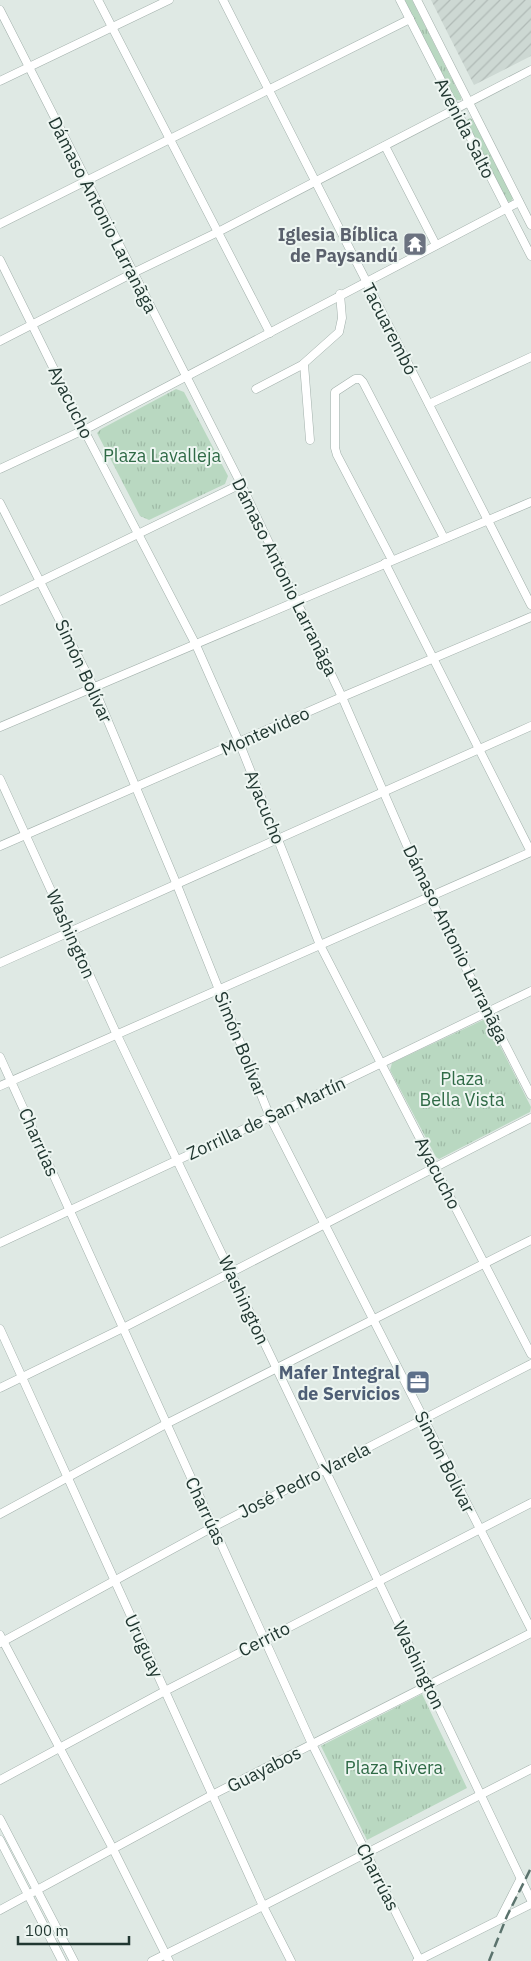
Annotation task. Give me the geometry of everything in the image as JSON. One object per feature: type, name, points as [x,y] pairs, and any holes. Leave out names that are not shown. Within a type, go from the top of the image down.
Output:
[{"type":"street","points":[[98,0],[270,332]]},
{"type":"street","points":[[0,81],[169,0]]},
{"type":"street","name":"Tacuarembó","points":[[222,0],[531,604]]},
{"type":"street","name":"Avenida Salto","points":[[400,0],[530,254]]},
{"type":"street","name":"Avenida Salto","points":[[417,0],[531,225]]},
{"type":"street","name":"Dámaso Antonio Larranãga","points":[[0,10],[241,484],[342,697],[428,896],[531,1095]]},
{"type":"street","points":[[0,224],[410,19]]},
{"type":"street","points":[[0,341],[218,232],[531,70]]},
{"type":"street","points":[[385,146],[436,245]]},
{"type":"street","points":[[0,469],[84,430],[340,294],[519,202]]},
{"type":"street","name":"Ayacucho","points":[[0,260],[84,430],[196,645],[239,742],[320,945],[531,1354]]},
{"type":"street","points":[[256,389],[304,364],[339,332],[342,318],[340,294]]},
{"type":"street","points":[[429,404],[531,357]]},
{"type":"street","points":[[304,364],[310,440]]},
{"type":"street","points":[[0,1086],[531,852],[432,658],[334,448],[335,392],[355,379],[360,379],[363,382],[444,538]]},
{"type":"street","points":[[0,601],[41,583],[241,484]]},
{"type":"street","points":[[0,727],[531,502]]},
{"type":"street","name":"Simón Bolívar","points":[[0,503],[94,688],[270,1117],[531,1629]]},
{"type":"street","name":"Montevideo","points":[[0,846],[432,658],[531,617]]},
{"type":"street","points":[[0,963],[531,726]]},
{"type":"street","name":"Washington","points":[[0,779],[177,1161],[531,1900]]},
{"type":"street","name":"Zorrilla de San Martín","points":[[0,1243],[70,1212],[270,1117],[531,990]]},
{"type":"street","name":"Charrúas","points":[[0,1057],[312,1744],[419,1961]]},
{"type":"street","points":[[0,1388],[123,1328],[531,1118]]},
{"type":"street","points":[[0,1514],[166,1424],[531,1240]]},
{"type":"street","name":"Uruguay","points":[[0,1329],[164,1691],[263,1906],[291,1961]]},
{"type":"street","name":"José Pedro Varela","points":[[1,1640],[213,1527],[531,1364]]},
{"type":"street","name":"Cerrito","points":[[0,1780],[164,1691],[531,1502]]},
{"type":"street","name":"Guayabos","points":[[0,1910],[212,1795],[531,1633]]},
{"type":"street","points":[[1,1640],[113,1849],[168,1957]]},
{"type":"street","points":[[152,1961],[168,1957],[263,1906],[531,1769]]},
{"type":"street","points":[[0,1820],[74,1961]]},
{"type":"street","points":[[0,1840],[62,1961]]},
{"type":"street","points":[[500,1919],[521,1878]]},
{"type":"street","points":[[419,1961],[531,1904]]},
{"type":"shaded area","points":[[431,0],[531,0],[531,56],[474,85]]},
{"type":"green space","points":[[403,0],[412,0],[461,100],[455,100]]},
{"type":"green space","points":[[470,118],[473,120],[513,198],[511,202],[506,201],[466,123]]},
{"type":"green space","name":"Plaza Lavalleja","points":[[176,389],[184,392],[228,476],[225,484],[149,520],[140,516],[97,433],[101,429]]},
{"type":"green space","name":"Plaza Bella Vista","points":[[483,1020],[488,1022],[531,1107],[530,1112],[439,1159],[436,1157],[390,1070],[392,1063]]},
{"type":"green space","name":"Plaza Rivera","points":[[422,1694],[467,1788],[367,1840],[321,1746]]},
{"type":"railway","points":[[489,1961],[507,1916],[531,1868]]},
{"type":"place","name":"Iglesia Bíblica de Paysandú","points":[[415,244]]},
{"type":"place","name":"Mafer Integral de Servicios","points":[[418,1382]]}]
